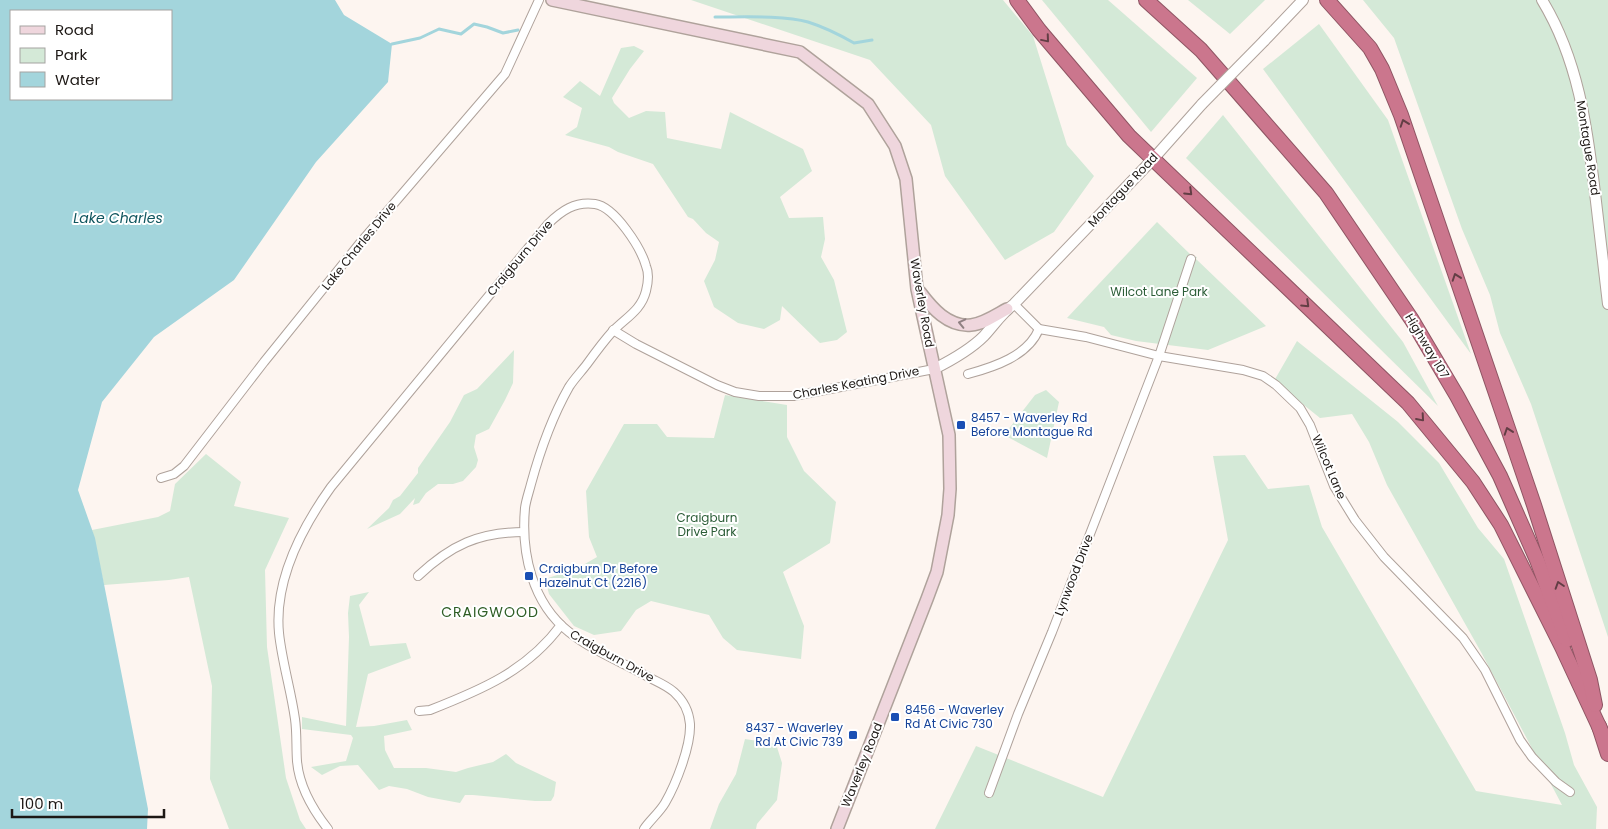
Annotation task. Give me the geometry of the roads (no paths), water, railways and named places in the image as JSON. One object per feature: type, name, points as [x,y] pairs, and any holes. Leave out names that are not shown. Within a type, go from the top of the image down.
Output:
[{"type":"highway","points":[[1017,0],[1039,30],[1130,136],[1408,403],[1473,482],[1502,525],[1602,733]]},
{"type":"highway","name":"Highway 107","points":[[1146,0],[1201,50],[1326,193],[1412,320],[1457,396],[1500,476],[1538,560],[1608,754]]},
{"type":"highway","points":[[1327,0],[1370,48],[1382,69],[1398,107],[1534,505],[1590,680],[1602,733]]},
{"type":"main road","name":"Waverley Road","points":[[552,0],[800,52],[868,104],[895,146],[906,179],[917,288],[949,434],[950,489],[948,515],[937,572],[836,829]]},
{"type":"main road","points":[[917,288],[935,312],[964,325],[972,326],[1010,307]]},
{"type":"street","name":"Lake Charles Drive","points":[[161,478],[174,474],[184,466],[264,362],[360,243],[500,80],[518,50],[539,0]]},
{"type":"street","name":"Montague Road","points":[[934,369],[950,361],[978,342],[1154,158],[1202,104],[1303,0]]},
{"type":"street","name":"Montague Road","points":[[1542,0],[1562,36],[1574,67],[1591,157],[1608,304]]},
{"type":"street","name":"Craigburn Drive","points":[[328,829],[312,805],[299,770],[296,721],[279,631],[280,597],[284,576],[298,541],[331,486],[548,224],[563,210],[581,203],[600,205],[615,216],[633,240],[646,265],[648,274],[646,292],[632,315],[613,330],[570,386],[552,422],[537,462],[526,506],[524,532],[528,564],[539,596],[561,625],[578,639],[669,688],[681,700],[688,714],[690,731],[674,786],[665,803],[644,829]]},
{"type":"street","name":"Lynwood Drive","points":[[989,794],[1018,714],[1052,632],[1159,356],[1190,259]]},
{"type":"street","points":[[968,374],[1022,352],[1035,338],[1039,329],[1010,307]]},
{"type":"street","name":"Wilcot Lane","points":[[1039,329],[1086,337],[1159,356],[1243,370],[1262,376],[1276,385],[1300,408],[1314,434],[1334,486],[1355,520],[1384,557],[1463,638],[1485,670],[1524,746],[1556,782],[1570,792]]},
{"type":"street","name":"Charles Keating Drive","points":[[613,330],[636,344],[717,385],[735,392],[759,396],[794,396],[934,369]]},
{"type":"street","points":[[418,576],[445,554],[470,540],[495,533],[524,532]]},
{"type":"street","points":[[419,711],[430,710],[498,681],[531,656],[561,625]]},
{"type":"water","name":"Lake Charles","points":[[0,0],[335,0],[344,15],[392,44],[388,82],[316,162],[234,280],[154,337],[102,402],[78,490],[95,538],[148,809],[147,829],[0,829]]},
{"type":"waterway","points":[[715,17],[787,18],[808,22],[838,34],[854,43],[872,40]]},
{"type":"waterway","points":[[392,44],[420,38],[439,29],[461,34],[474,24],[503,33],[518,30]]},
{"type":"place","name":"8457 - Waverley Rd Before Montague Rd","points":[[961,425]]},
{"type":"place","name":"Craigburn Dr Before Hazelnut Ct (2216)","points":[[529,576]]},
{"type":"place","name":"8456 - Waverley Rd At Civic 730","points":[[895,717]]},
{"type":"place","name":"8437 - Waverley Rd At Civic 739","points":[[853,735]]},
{"type":"district","name":"CRAIGWOOD","points":[[490,612]]},
{"type":"park label","name":"Wilcot Lane Park","points":[[1159,292]]},
{"type":"park label","name":"Craigburn Drive Park","points":[[707,525]]}]
